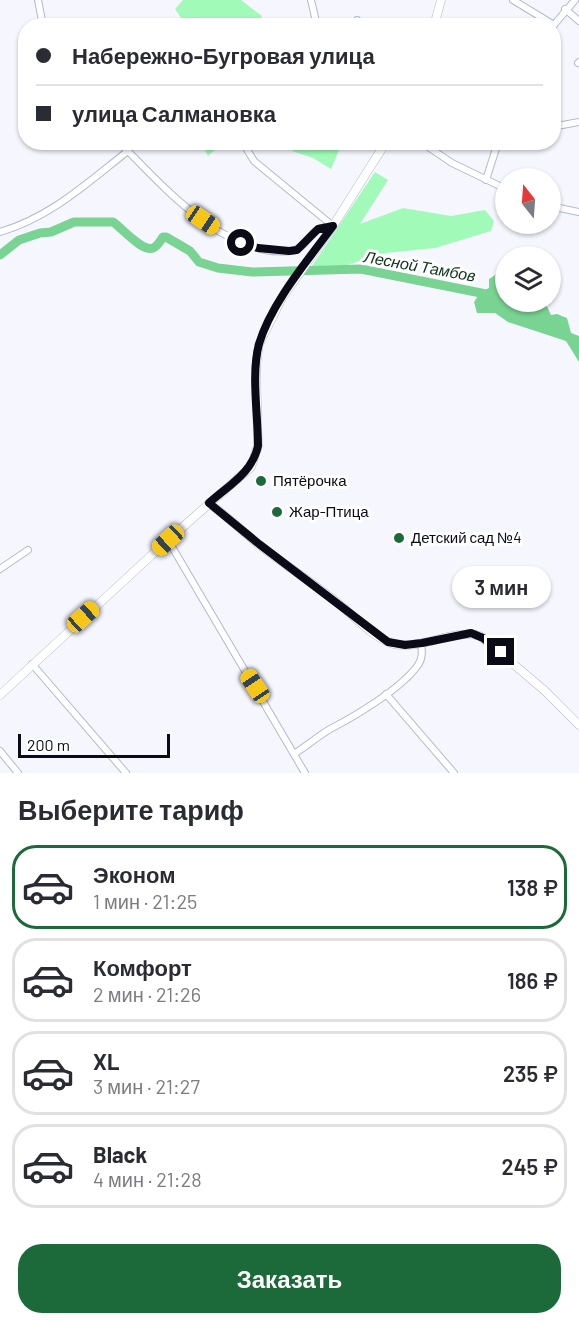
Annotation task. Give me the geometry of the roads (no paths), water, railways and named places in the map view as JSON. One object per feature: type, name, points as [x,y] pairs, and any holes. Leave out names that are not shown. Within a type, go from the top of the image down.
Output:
[{"type":"street","points":[[38,0],[41,18]]},
{"type":"street","points":[[311,0],[315,18]]},
{"type":"street","points":[[436,18],[441,0]]},
{"type":"street","points":[[559,18],[575,0]]},
{"type":"street","points":[[517,1],[543,18]]},
{"type":"street","points":[[565,9],[579,21]]},
{"type":"street","points":[[561,125],[579,122]]},
{"type":"street","points":[[0,232],[51,211],[128,150],[165,190],[187,208],[241,243],[258,248],[297,250],[318,229],[333,226]]},
{"type":"street","points":[[247,150],[254,161],[333,226]]},
{"type":"street","points":[[0,694],[251,467],[258,446],[256,366],[260,344],[282,298],[333,226],[381,150]]},
{"type":"street","points":[[433,150],[452,163],[495,184]]},
{"type":"street","points":[[486,180],[495,150]]},
{"type":"street","points":[[561,208],[579,212]]},
{"type":"street","points":[[209,503],[382,639],[399,645],[467,634],[480,636],[544,690],[579,725]]},
{"type":"street","points":[[168,540],[305,773]]},
{"type":"street","points":[[0,569],[28,550]]},
{"type":"street","points":[[294,754],[386,694],[417,666],[422,653],[422,643]]},
{"type":"street","points":[[32,664],[126,773]]},
{"type":"street","points":[[386,694],[454,773]]},
{"type":"street","points":[[0,751],[18,773]]},
{"type":"waterway","name":"Лесной Тамбов","points":[[0,255],[19,240],[51,232],[74,222],[113,222],[143,246],[153,248],[163,237],[166,237],[190,251],[199,262],[218,268],[252,272],[361,269],[495,296]]},
{"type":"place","name":"Пятёрочка","points":[[261,481]]},
{"type":"place","name":"Жар-Птица","points":[[277,512]]},
{"type":"place","name":"Детский сад №4","points":[[399,538]]}]
